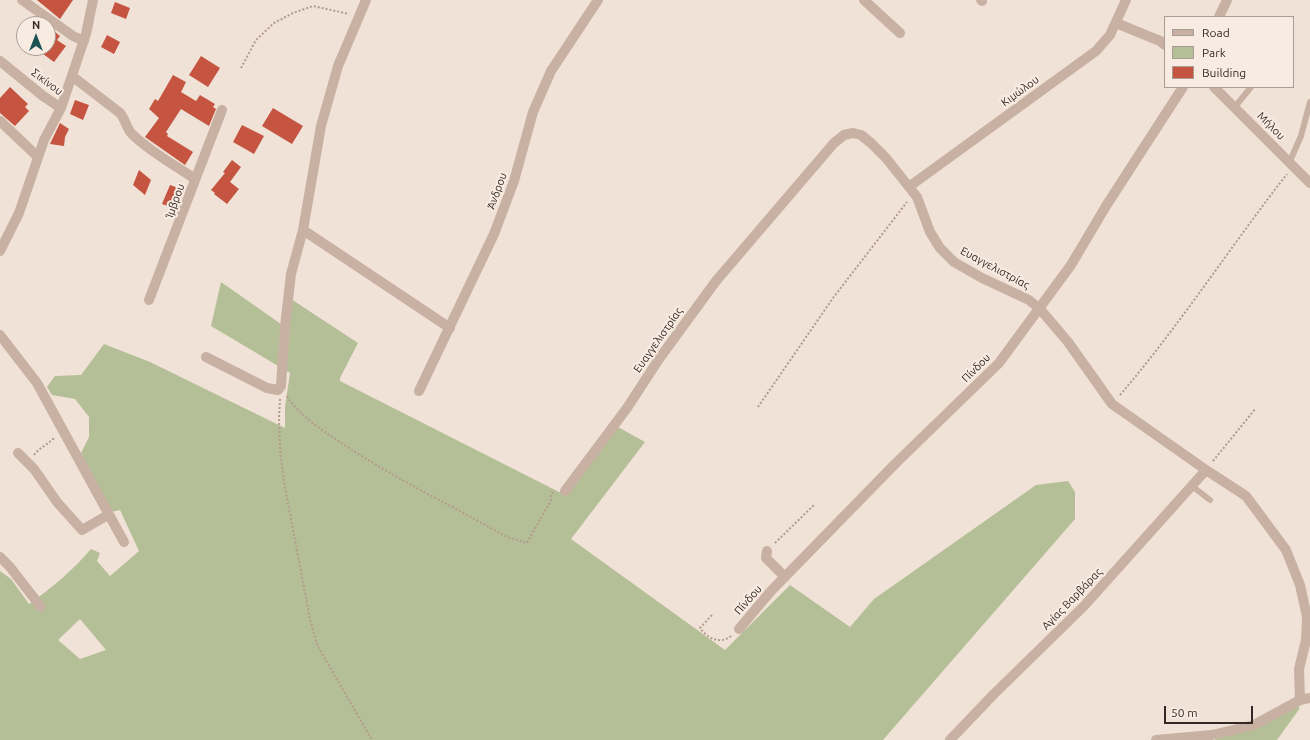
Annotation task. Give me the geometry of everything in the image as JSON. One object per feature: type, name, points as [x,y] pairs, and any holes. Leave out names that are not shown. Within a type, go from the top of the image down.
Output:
[{"type":"street","points":[[22,0],[73,36],[84,41]]},
{"type":"street","points":[[206,357],[267,388],[278,390],[281,386],[285,326],[291,274],[303,230],[321,126],[338,66],[366,0]]},
{"type":"street","name":"Άνδρου","points":[[418,391],[450,328],[494,234],[514,181],[533,112],[551,71],[598,0]]},
{"type":"street","points":[[864,0],[900,33]]},
{"type":"street","name":"Κιμώλου","points":[[910,186],[1096,52],[1110,35],[1126,0]]},
{"type":"street","points":[[1219,16],[1227,0]]},
{"type":"street","points":[[0,251],[19,213],[44,140],[61,108],[84,41],[91,1]]},
{"type":"street","points":[[1116,23],[1160,41],[1164,44]]},
{"type":"street","name":"Σικίνου","points":[[0,61],[43,96],[61,108]]},
{"type":"street","points":[[72,76],[120,113],[130,131],[142,143],[195,180]]},
{"type":"street","name":"Πίνδου","points":[[739,629],[785,577],[896,463],[1000,363],[1070,265],[1106,206],[1182,88]]},
{"type":"street","name":"Μήλου","points":[[1215,88],[1292,163],[1310,183]]},
{"type":"street","name":"Ίμβρου","points":[[149,300],[222,110]]},
{"type":"street","points":[[0,121],[38,157]]},
{"type":"street","name":"Ευαγγελιστρίας","points":[[565,491],[627,408],[659,359],[716,281],[774,210],[834,143],[844,135],[852,133],[861,136],[886,158],[910,186],[917,197],[930,232],[940,248],[954,262],[982,278],[1018,294],[1040,309],[1068,342],[1112,404],[1206,470],[1246,496],[1286,550],[1300,586],[1307,617],[1306,640],[1299,669],[1305,699]]},
{"type":"street","points":[[303,230],[450,328]]},
{"type":"street","points":[[0,335],[37,383],[124,542]]},
{"type":"street","points":[[18,453],[45,483],[57,502],[82,530],[87,529],[108,515]]},
{"type":"street","name":"Αγίας Βαρβάρας","points":[[950,740],[994,694],[1084,606],[1206,470]]},
{"type":"street","points":[[767,551],[766,558],[785,577]]},
{"type":"street","points":[[0,557],[10,567],[41,607]]},
{"type":"street","points":[[1156,740],[1210,738],[1254,725],[1305,699]]},
{"type":"lane","points":[[1234,108],[1249,88]]},
{"type":"lane","points":[[1292,163],[1310,102]]},
{"type":"lane","points":[[1192,486],[1210,500]]},
{"type":"path","points":[[241,68],[256,40],[274,23],[293,13],[313,6],[340,11],[358,17]]},
{"type":"path","points":[[1112,404],[1178,322],[1292,163]]},
{"type":"path","points":[[758,407],[833,298],[905,203],[917,197]]},
{"type":"path","points":[[281,386],[294,407],[319,428],[375,465],[507,537],[526,543],[551,500],[551,494],[555,490],[565,491]]},
{"type":"path","points":[[281,386],[279,417],[280,450],[310,619],[317,646],[372,740]]},
{"type":"path","points":[[1206,470],[1256,408]]},
{"type":"path","points":[[27,462],[38,450],[49,444],[60,427]]},
{"type":"path","points":[[767,551],[815,504]]},
{"type":"path","points":[[712,615],[700,628],[704,633],[717,641],[725,640],[739,629]]},
{"type":"green space","points":[[221,282],[288,329],[291,299],[358,343],[340,378],[340,381],[565,495],[618,427],[645,442],[571,539],[725,650],[790,585],[850,627],[874,599],[1036,485],[1068,481],[1075,492],[1075,519],[883,740],[0,740],[0,571],[11,579],[29,604],[62,579],[91,549],[100,553],[97,561],[110,576],[139,551],[120,510],[111,512],[81,453],[89,437],[89,417],[75,399],[52,395],[47,387],[55,376],[81,375],[104,344],[150,362],[285,428],[285,407],[290,373],[211,326]],"holes":[[[80,619],[106,650],[80,659],[58,640]]]},
{"type":"green space","points":[[1297,706],[1300,708],[1277,740],[1214,740]]},
{"type":"building","points":[[37,0],[73,0],[60,19]]},
{"type":"building","points":[[115,2],[130,8],[126,19],[111,13]]},
{"type":"building","points":[[56,33],[60,36],[57,40],[66,46],[54,62],[46,56],[56,56]]},
{"type":"building","points":[[107,35],[120,42],[114,54],[101,47]]},
{"type":"building","points":[[201,56],[220,68],[208,87],[189,75]]},
{"type":"building","points":[[173,75],[186,82],[181,92],[196,101],[200,95],[215,104],[213,107],[216,109],[209,126],[181,109],[166,132],[168,134],[167,136],[193,152],[185,165],[145,137],[159,118],[149,109],[155,99],[158,101]]},
{"type":"building","points":[[10,87],[28,104],[25,107],[29,111],[15,126],[0,113],[0,98]]},
{"type":"building","points":[[75,100],[89,105],[83,120],[70,114]]},
{"type":"building","points":[[273,108],[303,126],[292,144],[262,126]]},
{"type":"building","points":[[60,123],[69,129],[65,137],[64,146],[50,144]]},
{"type":"building","points":[[242,125],[264,136],[254,154],[233,142]]},
{"type":"building","points":[[232,160],[241,167],[230,182],[239,189],[227,204],[211,190],[225,173],[223,172]]},
{"type":"building","points":[[139,170],[151,180],[145,195],[133,185]]},
{"type":"building","points":[[170,185],[184,190],[177,209],[162,204]]}]
